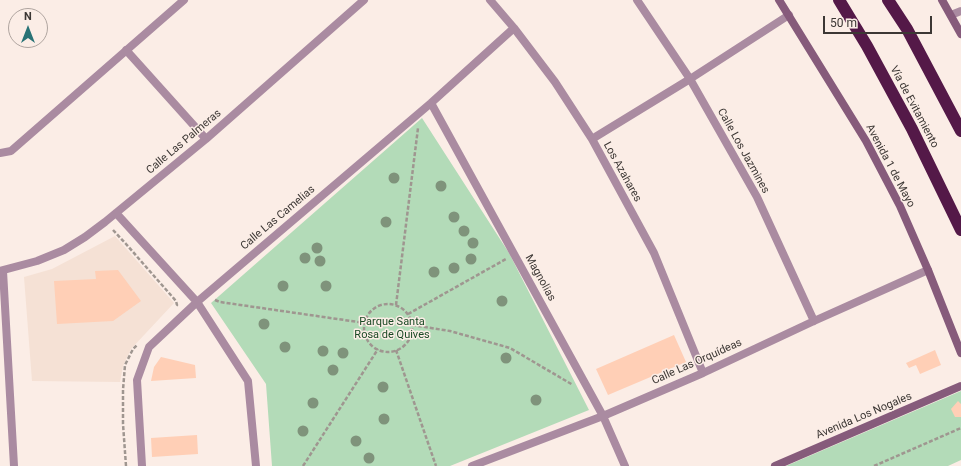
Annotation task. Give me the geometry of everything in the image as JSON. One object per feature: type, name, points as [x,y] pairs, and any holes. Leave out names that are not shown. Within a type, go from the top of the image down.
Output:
[{"type":"highway","name":"Vía de Evitamiento","points":[[839,0],[867,46],[912,129],[961,230]]},
{"type":"highway","points":[[888,0],[907,29],[961,131]]},
{"type":"street","points":[[0,153],[11,151],[184,0]]},
{"type":"street","name":"Calle Las Palmeras","points":[[1,271],[37,261],[64,250],[85,237],[206,139],[364,0]]},
{"type":"street","name":"Los Azahares","points":[[490,0],[514,28],[555,82],[592,139],[654,253],[703,373]]},
{"type":"street","name":"Calle Los Jazmines","points":[[636,0],[690,79],[757,197],[814,321]]},
{"type":"street","name":"Avenida 1 de Mayo","points":[[779,0],[866,141],[900,206],[928,270],[961,353]]},
{"type":"street","points":[[942,0],[961,34]]},
{"type":"street","points":[[951,16],[961,10]]},
{"type":"street","points":[[592,139],[690,79],[789,14]]},
{"type":"street","name":"Calle Las Camelias","points":[[142,466],[137,380],[149,347],[205,295],[421,112],[514,28]]},
{"type":"street","points":[[126,50],[206,139]]},
{"type":"street","name":"Magnolias","points":[[431,103],[603,416],[625,466]]},
{"type":"street","points":[[116,213],[197,302],[248,381],[256,466]]},
{"type":"street","name":"Calle Las Orquídeas","points":[[472,466],[603,416],[703,373],[928,270]]},
{"type":"street","points":[[1,271],[14,466]]},
{"type":"street","name":"Avenida Los Nogales","points":[[775,466],[961,386]]},
{"type":"path","points":[[396,305],[421,112]]},
{"type":"path","points":[[105,222],[176,301],[177,305],[172,310]]},
{"type":"path","points":[[408,314],[514,255]]},
{"type":"path","points":[[205,295],[220,302],[365,323]]},
{"type":"path","points":[[380,305],[396,305],[403,308],[408,314],[412,321],[413,329],[407,343],[401,348],[386,352],[371,345],[364,331],[368,315],[373,309],[380,305]]},
{"type":"path","points":[[412,325],[450,331],[510,348],[575,386]]},
{"type":"path","points":[[126,466],[123,424],[125,365],[133,349],[141,341]]},
{"type":"path","points":[[303,466],[378,349]]},
{"type":"path","points":[[396,350],[436,466]]},
{"type":"path","points":[[874,466],[961,428]]},
{"type":"shaded area","points":[[115,236],[174,303],[131,349],[123,366],[120,382],[32,381],[24,277],[52,269]]},
{"type":"green space","name":"Parque Santa Rosa de Quives","points":[[422,118],[509,253],[589,410],[450,466],[272,466],[266,384],[211,303]]},
{"type":"green space","points":[[961,391],[961,460],[948,466],[786,466]]},
{"type":"building","points":[[118,270],[141,301],[113,321],[57,324],[54,281],[96,279],[95,271]]},
{"type":"building","points":[[674,335],[686,362],[608,395],[596,369]]},
{"type":"building","points":[[935,350],[941,365],[920,374],[916,365],[909,368],[906,363]]},
{"type":"building","points":[[161,357],[195,365],[196,378],[151,381],[154,367]]},
{"type":"building","points":[[958,401],[961,404],[961,417],[955,417],[951,409]]},
{"type":"building","points":[[197,435],[198,454],[152,457],[151,438]]}]
